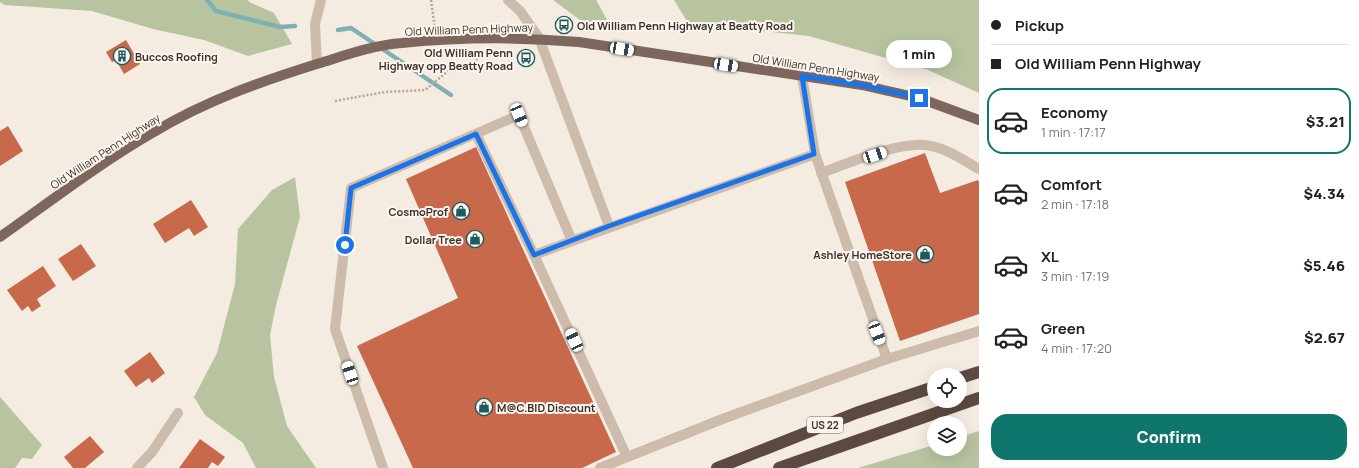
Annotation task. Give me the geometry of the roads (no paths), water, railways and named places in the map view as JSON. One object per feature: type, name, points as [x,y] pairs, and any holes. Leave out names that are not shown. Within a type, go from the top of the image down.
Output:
[{"type":"highway","points":[[967,376],[979,372]]},
{"type":"highway","name":"US 22","points":[[717,468],[856,413],[927,389]]},
{"type":"highway","name":"US 22","points":[[778,468],[979,398]]},
{"type":"main road","name":"Old William Penn Highway","points":[[0,237],[154,131],[218,98],[281,74],[353,53],[401,43],[539,38],[579,42],[891,91],[947,107],[979,120]]},
{"type":"street","points":[[317,64],[316,24],[321,0]]},
{"type":"street","points":[[508,0],[520,10],[539,38],[609,226]]},
{"type":"street","points":[[802,76],[814,154],[887,359]]},
{"type":"street","points":[[383,468],[335,329],[351,188],[519,115],[572,241]]},
{"type":"street","points":[[476,134],[628,457]]},
{"type":"street","points":[[821,172],[902,146],[926,145],[952,153],[979,169]]},
{"type":"street","points":[[534,255],[609,226],[814,154]]},
{"type":"street","points":[[600,468],[725,418],[887,359],[979,330]]},
{"type":"street","points":[[137,468],[152,452],[178,413]]},
{"type":"waterway","points":[[207,0],[216,11],[280,27],[295,26]]},
{"type":"waterway","points":[[338,30],[351,28],[451,95]]},
{"type":"place","name":"Old William Penn Highway at Beatty Road","points":[[564,25]]},
{"type":"place","name":"Buccos Roofing","points":[[122,56]]},
{"type":"place","name":"Old William Penn Highway opp Beatty Road","points":[[526,58]]},
{"type":"place","name":"CosmoProf","points":[[461,211]]},
{"type":"place","name":"Dollar Tree","points":[[475,239]]},
{"type":"place","name":"Ashley HomeStore","points":[[925,254]]},
{"type":"place","name":"M@C.BID Discount","points":[[484,407]]}]
